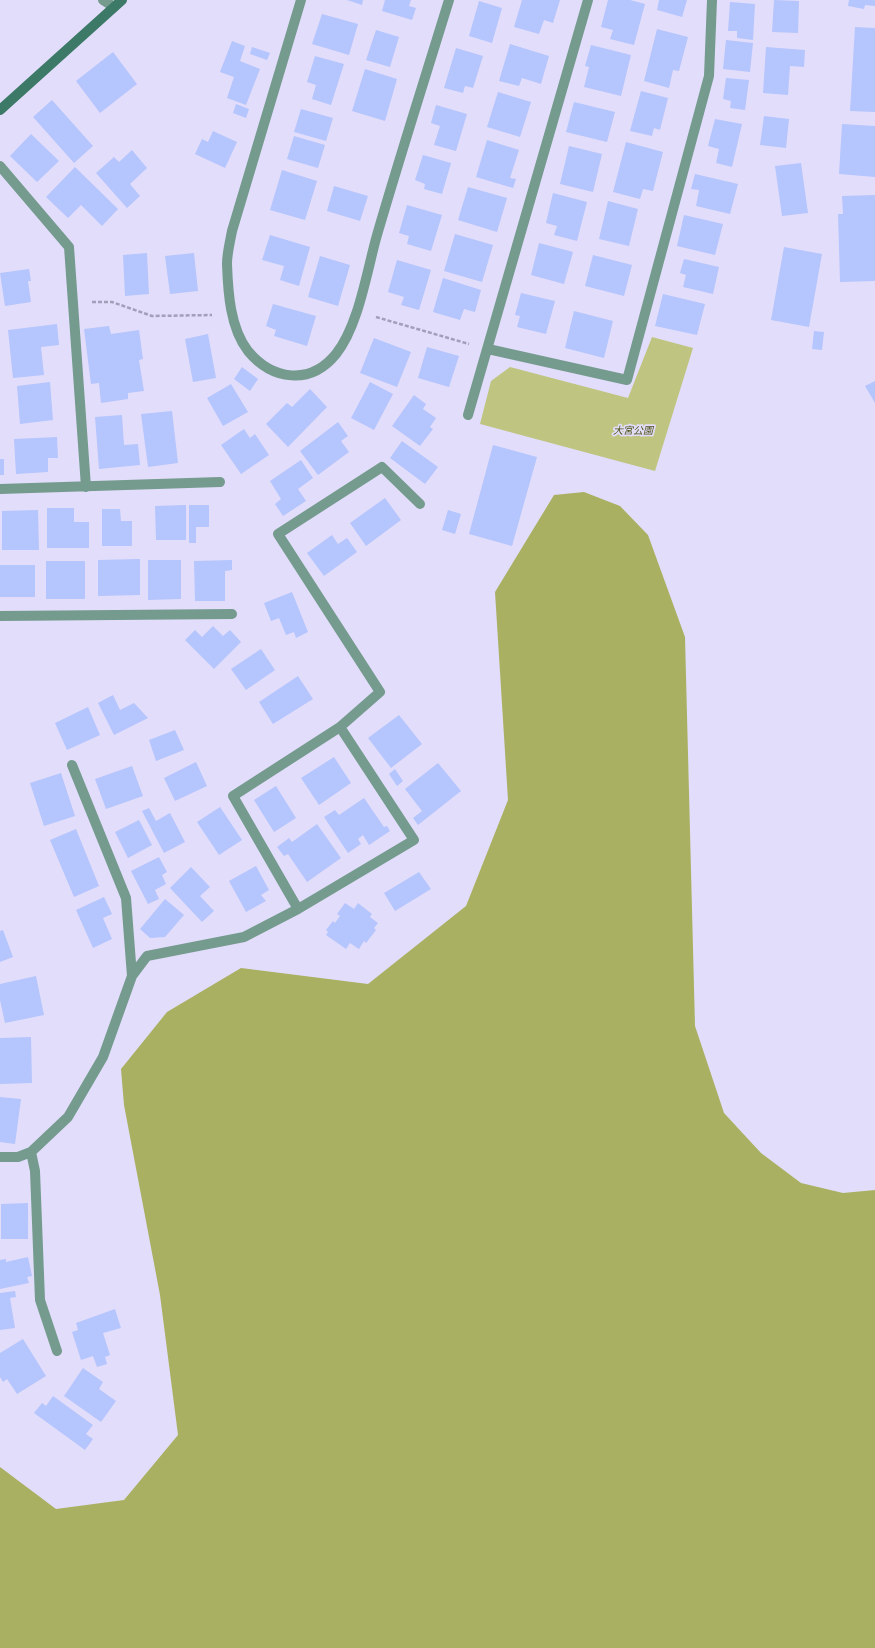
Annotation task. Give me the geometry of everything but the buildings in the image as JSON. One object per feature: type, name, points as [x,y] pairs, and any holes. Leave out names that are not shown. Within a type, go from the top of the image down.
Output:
[{"type":"street","points":[[103,0],[118,3]]},
{"type":"street","points":[[301,0],[232,231],[227,263],[232,314],[243,344],[261,365],[295,376],[313,373],[328,363],[337,353],[356,311],[377,236],[449,0]]},
{"type":"street","points":[[468,415],[588,0]]},
{"type":"street","points":[[488,349],[627,380],[709,76],[712,0]]},
{"type":"street","points":[[0,110],[118,3]]},
{"type":"street","points":[[0,166],[69,247],[86,487]]},
{"type":"street","points":[[298,909],[233,796],[340,727],[380,692],[278,534],[382,468],[420,504]]},
{"type":"street","points":[[0,489],[220,482]]},
{"type":"street","points":[[0,616],[232,614]]},
{"type":"street","points":[[0,1157],[18,1157],[31,1152],[68,1117],[103,1057],[132,976],[147,956],[244,937],[298,909],[414,840],[340,727]]},
{"type":"street","points":[[72,765],[126,898],[132,976]]},
{"type":"street","points":[[31,1152],[35,1171],[40,1300],[57,1351]]},
{"type":"path","points":[[73,302],[112,302],[152,316],[232,314]]},
{"type":"path","points":[[356,311],[488,349]]},
{"type":"green space","name":"大宮公園","points":[[652,337],[693,348],[655,471],[480,424],[491,381],[510,367],[628,398]]},
{"type":"green space","points":[[584,492],[620,506],[648,535],[685,637],[695,1026],[724,1113],[761,1153],[801,1183],[843,1193],[875,1190],[875,1648],[0,1648],[0,1467],[56,1509],[124,1500],[178,1435],[160,1295],[124,1105],[121,1069],[167,1012],[241,968],[368,984],[466,906],[508,800],[495,592],[554,495]]}]
